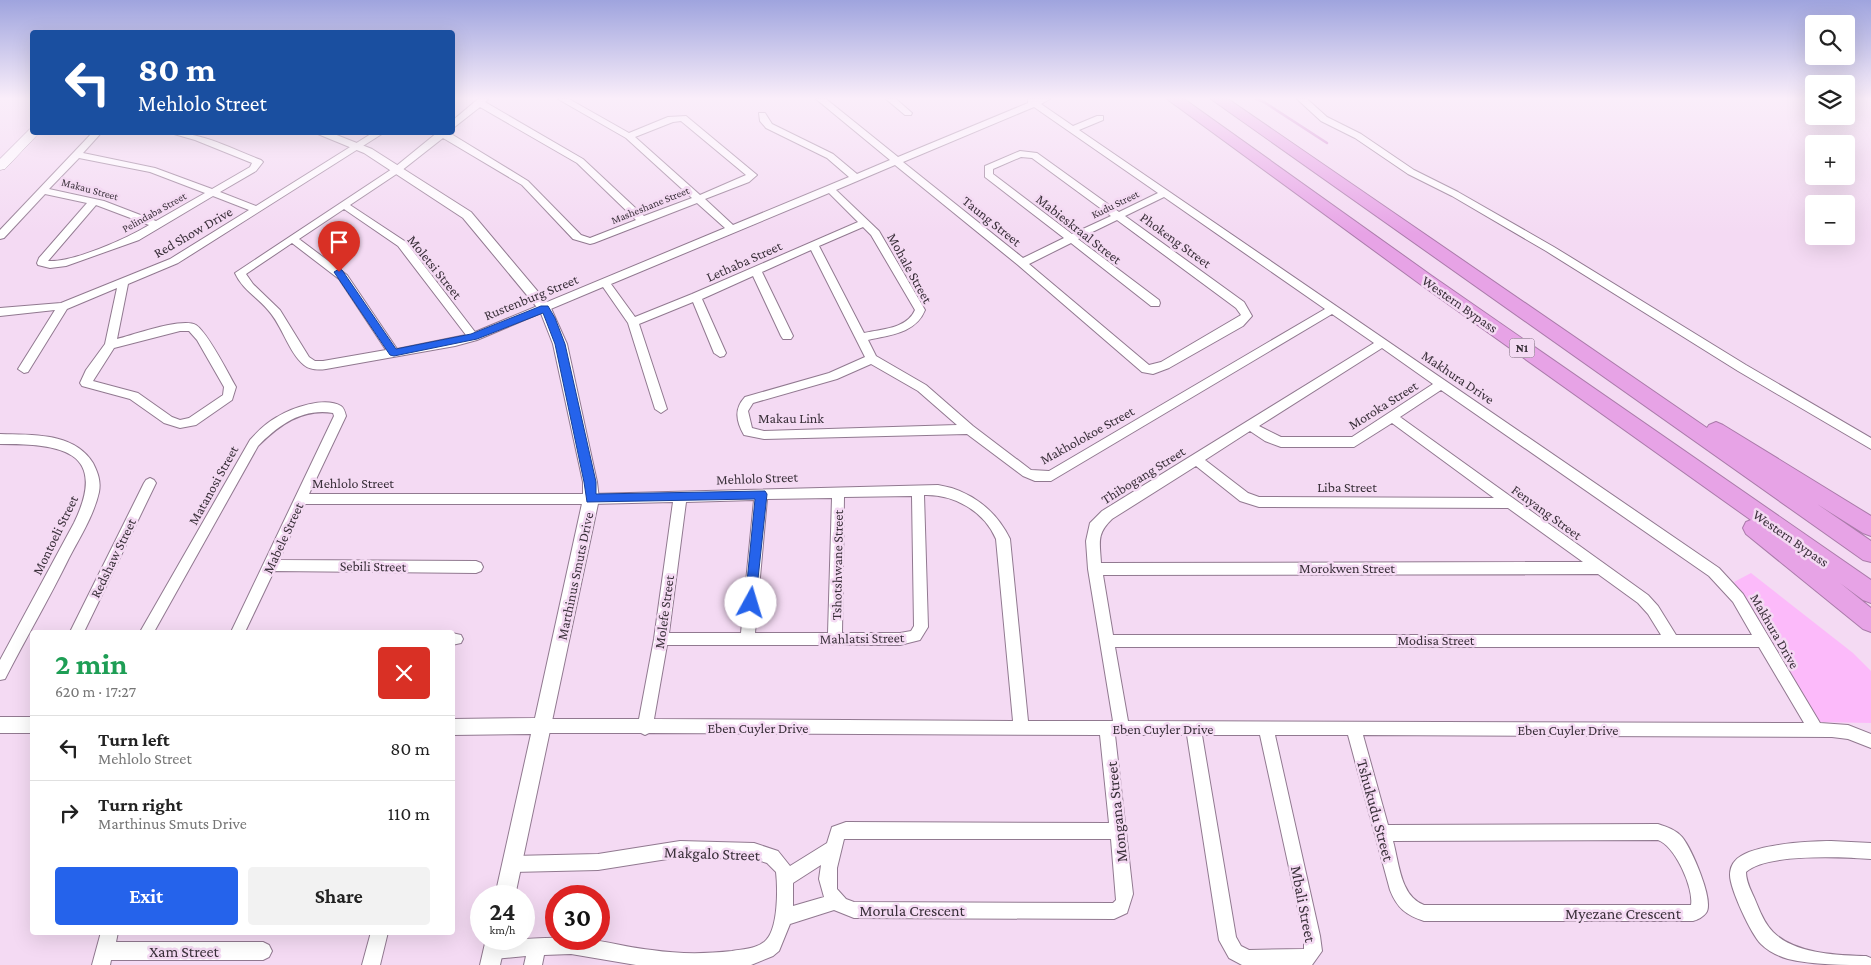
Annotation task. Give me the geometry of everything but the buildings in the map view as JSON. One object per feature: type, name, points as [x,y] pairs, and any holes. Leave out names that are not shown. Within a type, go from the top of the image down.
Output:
[{"type":"highway","name":"Western Bypass","points":[[1237,144],[1426,280],[1871,593]]},
{"type":"highway","name":"N1","points":[[1283,144],[1871,553]]},
{"type":"highway","points":[[1465,270],[1869,525]]},
{"type":"highway","points":[[1426,280],[1488,331],[1780,548],[1871,622]]},
{"type":"main road","points":[[0,166],[22,144]]},
{"type":"street","points":[[0,236],[87,144]]},
{"type":"street","name":"Pelindaba Street","points":[[94,201],[42,263],[50,265],[66,264],[135,238],[253,169],[257,164],[257,161],[213,144]]},
{"type":"street","name":"Marthinus Smuts Drive","points":[[351,144],[398,170],[467,215],[545,309],[560,344],[590,482],[591,499],[508,885]]},
{"type":"street","name":"Red Show Drive","points":[[0,312],[63,306],[174,261],[364,144]]},
{"type":"street","name":"Rustenburg Street","points":[[430,144],[398,170],[242,271],[240,275],[243,281],[278,316],[307,361],[324,365],[473,337],[545,309],[938,144]]},
{"type":"street","name":"Masheshane Street","points":[[461,144],[525,183],[582,240],[595,240],[746,180],[752,175],[715,144]]},
{"type":"street","points":[[552,144],[580,161],[643,221]]},
{"type":"street","points":[[638,144],[733,230]]},
{"type":"street","points":[[806,144],[830,156],[856,178]]},
{"type":"street","name":"Taung Street","points":[[875,144],[1022,263],[1144,368]]},
{"type":"street","name":"Makhura Drive","points":[[1094,144],[1714,572],[1733,591],[1816,730]]},
{"type":"street","points":[[1370,144],[1411,172],[1455,194],[1550,249],[1742,368],[1871,444]]},
{"type":"street","name":"Phokeng Street","points":[[988,175],[987,170],[994,164],[1020,154],[1032,154],[1240,305],[1247,313],[1246,318],[1240,323],[1165,365],[1152,370],[1144,368]]},
{"type":"street","points":[[77,155],[152,170],[258,210]]},
{"type":"street","name":"Mabieskraal Street","points":[[988,175],[1070,240],[1155,303]]},
{"type":"street","name":"Mohale Street","points":[[830,190],[875,233],[920,310],[917,318],[907,325],[862,337]]},
{"type":"street","name":"Makau Street","points":[[44,191],[94,201],[157,225]]},
{"type":"street","name":"Kudu Street","points":[[1022,263],[1165,193]]},
{"type":"street","name":"Moletsi Street","points":[[344,204],[402,244],[473,337]]},
{"type":"street","name":"Lethaba Street","points":[[633,322],[696,297],[865,222]]},
{"type":"street","points":[[292,238],[342,277],[394,353]]},
{"type":"street","points":[[813,245],[872,359]]},
{"type":"street","points":[[756,270],[787,336]]},
{"type":"street","points":[[110,344],[180,328],[192,328],[201,337],[230,387],[228,397],[192,422],[180,424],[168,420],[134,396],[86,383],[90,372],[110,344],[123,283]]},
{"type":"street","points":[[604,283],[633,322],[661,409]]},
{"type":"street","points":[[696,297],[720,353]]},
{"type":"street","points":[[24,369],[63,306]]},
{"type":"street","name":"Makholokoe Street","points":[[872,359],[922,388],[969,428],[1027,473],[1035,476],[1051,476],[1333,309]]},
{"type":"street","name":"Thibogang Street","points":[[1114,729],[1108,641],[1095,569],[1093,533],[1098,522],[1382,343]]},
{"type":"street","name":"Makau Link","points":[[872,359],[833,376],[749,400],[742,408],[748,432],[764,435],[969,428]]},
{"type":"street","name":"Moroka Street","points":[[1251,426],[1269,438],[1281,442],[1348,443],[1360,440],[1442,384]]},
{"type":"street","name":"Matanosi Street","points":[[148,630],[258,438],[287,417],[307,407],[334,408],[339,411],[340,416]]},
{"type":"street","name":"Mabele Street","points":[[239,630],[340,416]]},
{"type":"street","name":"Fenyang Street","points":[[1393,418],[1648,604],[1672,640]]},
{"type":"street","name":"Montoeli Street","points":[[0,439],[40,440],[66,446],[74,450],[87,465],[93,480],[87,508],[0,674]]},
{"type":"street","name":"Liba Street","points":[[1198,460],[1244,497],[1259,502],[1510,503]]},
{"type":"street","name":"Redshaw Street","points":[[78,630],[150,483]]},
{"type":"street","name":"Mahlatsi Street","points":[[661,639],[905,639],[915,636],[920,630],[918,490]]},
{"type":"street","name":"Mehlolo Street","points":[[302,499],[591,499],[945,490],[963,497],[1001,530],[1021,728]]},
{"type":"street","name":"Tshotshwane Street","points":[[835,639],[838,492]]},
{"type":"street","points":[[747,639],[761,494]]},
{"type":"street","name":"Molefe Street","points":[[645,728],[661,639],[680,497]]},
{"type":"street","name":"Sebili Street","points":[[271,565],[476,567]]},
{"type":"street","name":"Morokwen Street","points":[[1095,569],[1599,568]]},
{"type":"street","name":"Modisa Street","points":[[1108,641],[1764,641]]},
{"type":"street","points":[[0,725],[30,724]]},
{"type":"street","name":"Eben Cuyler Drive","points":[[455,727],[1816,730],[1848,732],[1871,741]]},
{"type":"street","name":"Mbali Street","points":[[1193,728],[1228,940],[1236,952],[1248,959],[1304,958],[1313,951],[1312,936],[1266,729]]},
{"type":"street","name":"Mongana Street","points":[[1114,729],[1118,831],[1125,894]]},
{"type":"street","name":"Tshukudu Street","points":[[1354,729],[1398,890]]},
{"type":"street","points":[[784,917],[834,902],[830,898],[827,880],[833,848],[838,833],[855,828],[1118,831]]},
{"type":"street","name":"Myezane Crescent","points":[[1383,833],[1658,832],[1668,836],[1680,847],[1701,904],[1697,911],[1686,913],[1424,913],[1406,904],[1398,890]]},
{"type":"street","points":[[493,951],[537,947],[586,946],[651,959],[682,962],[749,957],[766,950],[778,938],[784,917],[785,879],[833,848]]},
{"type":"street","name":"Makgalo Street","points":[[512,864],[598,862],[680,849],[754,851],[767,855],[777,861],[783,868],[785,879]]},
{"type":"street","points":[[1866,965],[1807,956],[1788,951],[1775,944],[1759,925],[1740,883],[1738,872],[1739,868],[1746,862],[1789,851],[1813,849],[1871,851]]},
{"type":"street","name":"Morula Crescent","points":[[834,902],[846,909],[854,910],[1114,911],[1120,909],[1123,905],[1125,894]]},
{"type":"street","points":[[103,958],[109,935]]},
{"type":"street","points":[[371,965],[379,935]]},
{"type":"street","points":[[534,965],[537,947]]},
{"type":"street","name":"Xam Street","points":[[103,958],[263,951]]},
{"type":"shaded area","points":[[1751,573],[1853,653],[1871,671],[1871,723],[1818,722],[1734,582]]},
{"type":"route","points":[[339,272],[394,353],[473,337],[545,309],[560,344],[590,482],[591,499],[761,494],[751,603]]}]
